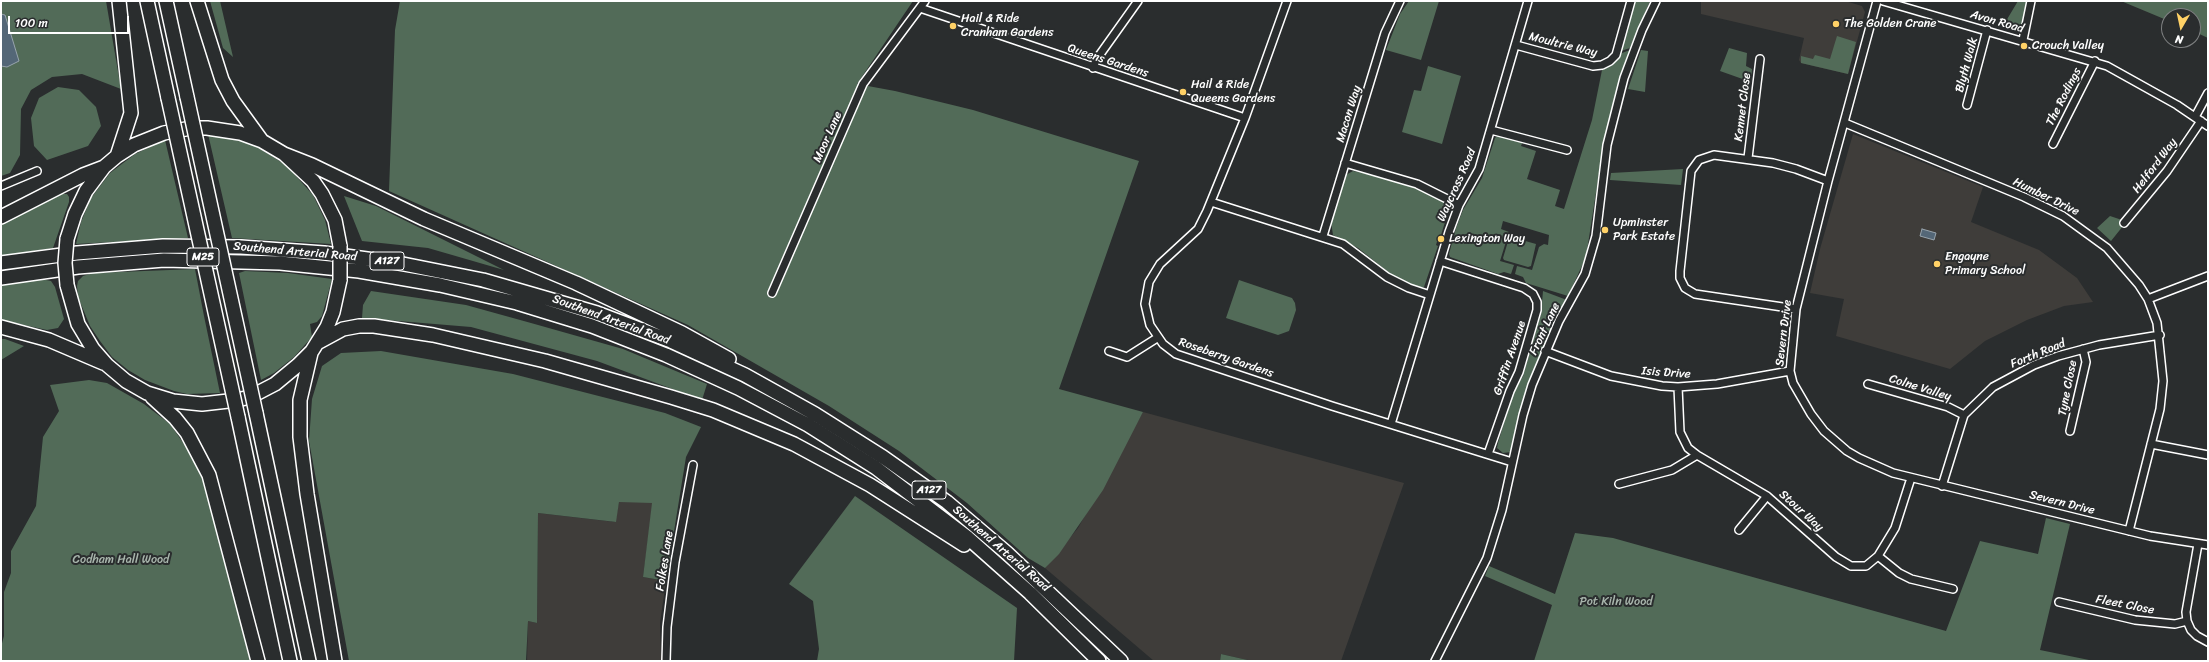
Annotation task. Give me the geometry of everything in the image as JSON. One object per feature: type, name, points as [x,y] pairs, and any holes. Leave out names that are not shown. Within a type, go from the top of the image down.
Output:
[{"type":"highway","points":[[117,156],[131,113],[119,1]]},
{"type":"highway","name":"M25","points":[[147,1],[290,661]]},
{"type":"highway","name":"M25","points":[[166,1],[309,661]]},
{"type":"highway","points":[[197,1],[222,80],[233,101],[262,141]]},
{"type":"highway","points":[[258,661],[209,475],[195,446],[179,423],[147,393],[126,381],[105,363],[93,349],[78,324],[67,286],[65,263],[67,239],[80,202],[93,181],[104,167],[117,156],[147,139],[164,133],[191,128],[221,129],[262,141],[284,154],[312,165],[424,219],[576,283],[682,333],[820,407],[886,453],[947,502]]},
{"type":"highway","points":[[284,154],[313,182],[322,194],[335,220],[340,246],[340,280],[333,312],[315,346],[300,400],[299,431],[307,494],[335,661]]},
{"type":"highway","points":[[1,217],[83,175],[104,167]]},
{"type":"highway","name":"Southend Arterial Road","points":[[1,263],[123,248],[234,247],[324,252],[361,257],[483,280],[597,313],[671,341],[730,368],[781,394],[844,432],[947,502],[1040,583],[1120,661]]},
{"type":"highway","name":"Southend Arterial Road","points":[[1,278],[78,267],[156,261],[202,260],[280,263],[359,271],[440,285],[554,314],[634,342],[703,371],[808,426],[876,468],[938,514],[1030,594],[1099,661]]},
{"type":"highway","points":[[147,393],[187,403],[236,400],[250,396],[275,384],[315,346],[343,329],[360,326],[374,326],[438,336],[614,380],[713,410],[794,444],[870,484],[942,530],[1030,594]]},
{"type":"highway","points":[[1,327],[49,340],[105,363]]},
{"type":"street","name":"Moor Lane","points":[[772,293],[863,84],[925,1]]},
{"type":"street","points":[[1093,68],[1096,60],[1138,1]]},
{"type":"street","name":"Roseberry Gardens","points":[[1287,1],[1244,118],[1211,202],[1198,229],[1160,264],[1149,282],[1146,296],[1146,311],[1150,325],[1157,338],[1176,354],[1512,462]]},
{"type":"street","name":"Macon Way","points":[[1323,236],[1385,33],[1400,1]]},
{"type":"street","name":"Waycross Road","points":[[1392,424],[1440,261],[1459,205],[1479,169],[1528,1]]},
{"type":"street","name":"Moultrie Way","points":[[1516,44],[1593,66],[1602,65],[1610,61],[1616,55],[1631,1]]},
{"type":"street","name":"Front Lane","points":[[1436,661],[1487,558],[1502,510],[1523,415],[1545,352],[1585,274],[1596,236],[1607,145],[1624,78],[1642,30],[1656,1]]},
{"type":"street","name":"Severn Drive","points":[[1877,1],[1828,181],[1796,309],[1790,371],[1793,383],[1810,414],[1834,441],[1859,458],[1893,473],[2129,531],[2174,541],[2208,545]]},
{"type":"street","name":"Avon Road","points":[[1883,1],[2095,61],[2140,83],[2208,126]]},
{"type":"street","points":[[2023,40],[2031,1]]},
{"type":"street","name":"Queens Gardens","points":[[920,8],[1244,118]]},
{"type":"street","name":"Blyth Walk","points":[[1967,105],[1987,30]]},
{"type":"street","name":"Kennet Close","points":[[1748,158],[1760,59]]},
{"type":"street","name":"The Rodings","points":[[2052,144],[2095,61]]},
{"type":"street","points":[[2195,117],[2208,93]]},
{"type":"street","name":"Helford Way","points":[[2124,223],[2167,171],[2201,121]]},
{"type":"street","name":"Humber Drive","points":[[1845,123],[2017,195],[2063,216],[2107,248],[2133,276],[2148,299],[2160,336],[2163,381],[2160,409],[2129,531]]},
{"type":"street","points":[[1491,130],[1566,150]]},
{"type":"street","points":[[1796,309],[1695,294],[1685,288],[1680,278],[1691,171],[1694,165],[1705,156],[1714,155],[1748,158],[1796,169],[1828,181]]},
{"type":"street","points":[[1345,163],[1417,184],[1459,205]]},
{"type":"street","points":[[1,186],[37,171]]},
{"type":"street","points":[[1211,202],[1323,236],[1356,251],[1387,277],[1398,284],[1430,295]]},
{"type":"street","name":"Griffin Avenue","points":[[1440,261],[1524,288],[1533,294],[1537,302],[1537,310],[1519,372],[1510,391],[1488,454]]},
{"type":"street","points":[[2148,299],[2208,276]]},
{"type":"street","name":"Forth Road","points":[[1942,486],[1964,415],[1983,396],[2013,375],[2040,362],[2083,348],[2160,336]]},
{"type":"street","points":[[1109,351],[1127,357],[1157,338]]},
{"type":"street","name":"Tyne Close","points":[[2070,431],[2086,362],[2083,348]]},
{"type":"street","name":"Isis Drive","points":[[1545,352],[1621,379],[1678,387],[1736,382],[1790,371]]},
{"type":"street","name":"Colne Valley","points":[[1868,384],[1948,407],[1964,415]]},
{"type":"street","name":"Stour Way","points":[[1678,387],[1680,432],[1688,448],[1697,455],[1767,496],[1844,564],[1858,567],[1866,566],[1878,556],[1895,528],[1911,478]]},
{"type":"street","points":[[2151,444],[2208,455]]},
{"type":"street","points":[[1619,484],[1672,470],[1697,455]]},
{"type":"street","name":"Folkes Lane","points":[[666,661],[667,627],[675,562],[693,465]]},
{"type":"street","points":[[1739,530],[1767,496]]},
{"type":"street","points":[[2198,544],[2186,612],[2187,621],[2191,630],[2197,636],[2208,642]]},
{"type":"street","points":[[1878,556],[1905,576],[1954,589]]},
{"type":"street","name":"Fleet Close","points":[[2059,602],[2134,620],[2175,624],[2187,621]]},
{"type":"shaded area","points":[[1701,1],[1845,1],[1862,6],[1865,12],[1848,74],[1801,63],[1799,60],[1804,38],[1701,14]]},
{"type":"shaded area","name":"Engayne Primary School","points":[[1853,134],[1983,187],[1971,222],[2039,250],[2077,278],[2093,302],[2064,306],[2027,320],[1985,341],[1950,369],[1836,336],[1844,299],[1810,293],[1820,249]]},
{"type":"shaded area","points":[[1143,412],[1404,483],[1341,661],[1252,661],[1221,654],[1220,661],[1154,661],[1045,568],[1078,528]]},
{"type":"shaded area","points":[[619,502],[653,502],[643,577],[666,581],[660,623],[661,661],[527,661],[528,621],[537,623],[538,513],[615,522]]},
{"type":"green space","points":[[1,1],[106,1],[121,89],[82,74],[52,77],[31,90],[21,109],[20,155],[10,173],[1,176],[1,66],[7,67],[5,15],[1,14]]},
{"type":"green space","points":[[210,1],[220,1],[233,57],[223,48]]},
{"type":"green space","points":[[400,1],[913,1],[857,84],[895,91],[973,110],[1139,161],[1059,389],[1143,412],[1103,490],[1059,554],[1045,568],[1028,558],[967,503],[899,451],[829,406],[688,325],[389,191],[395,30]]},
{"type":"green space","points":[[1409,1],[1439,1],[1421,60],[1386,50],[1400,14]]},
{"type":"green space","points":[[1635,1],[1650,1],[1630,48],[1621,51]]},
{"type":"green space","points":[[2018,1],[2028,1],[2022,32],[2003,26]]},
{"type":"green space","points":[[2121,1],[2208,1],[2208,38],[2201,35],[2201,8],[2161,8],[2161,18]]},
{"type":"green space","points":[[1837,36],[1856,42],[1848,74],[1801,63],[1801,56],[1813,59],[1815,55],[1830,59]]},
{"type":"green space","points":[[1729,48],[1747,53],[1746,66],[1752,69],[1751,82],[1720,71]]},
{"type":"green space","points":[[1630,50],[1620,78],[1604,141],[1586,257],[1568,296],[1526,283],[1523,277],[1515,274],[1517,266],[1532,270],[1539,247],[1544,244],[1548,245],[1549,235],[1503,221],[1501,229],[1509,232],[1500,261],[1514,265],[1511,274],[1504,272],[1498,274],[1450,257],[1449,254],[1456,228],[1463,210],[1482,178],[1495,138],[1498,135],[1523,141],[1521,146],[1536,151],[1527,179],[1560,190],[1555,206],[1564,209],[1592,120],[1602,70],[1613,65],[1622,53]]},
{"type":"green space","points":[[1641,50],[1648,51],[1645,92],[1628,89]]},
{"type":"green space","points":[[1428,66],[1461,76],[1442,144],[1402,132],[1414,90],[1421,91]]},
{"type":"green space","points":[[58,87],[79,90],[96,107],[101,126],[88,146],[47,160],[34,146],[31,118],[39,98]]},
{"type":"green space","points":[[208,134],[240,140],[252,144],[286,165],[313,195],[325,220],[331,244],[232,238]]},
{"type":"green space","points":[[165,140],[188,238],[76,244],[81,222],[91,198],[110,173],[135,154]]},
{"type":"green space","points":[[1683,169],[1681,185],[1610,180],[1611,173]]},
{"type":"green space","points":[[1353,171],[1367,173],[1416,188],[1447,203],[1450,206],[1441,235],[1439,235],[1436,245],[1438,246],[1424,287],[1417,287],[1397,279],[1358,248],[1333,235],[1331,222],[1344,176]]},
{"type":"green space","points":[[62,194],[67,194],[69,197],[69,202],[53,248],[1,256],[1,224]]},
{"type":"green space","points":[[344,196],[376,206],[504,270],[428,248],[362,241]]},
{"type":"green space","points":[[2110,216],[2122,220],[2123,226],[2111,241],[2097,228]]},
{"type":"green space","points":[[1511,237],[1536,244],[1531,266],[1528,267],[1504,260],[1503,258],[1509,238]]},
{"type":"green space","points":[[195,269],[220,393],[187,394],[174,391],[145,380],[128,370],[112,357],[100,341],[90,326],[78,297],[78,281],[83,276],[93,273]]},
{"type":"green space","points":[[245,271],[288,273],[332,279],[322,316],[317,322],[310,324],[312,337],[294,357],[274,373],[261,380],[239,273]]},
{"type":"green space","points":[[41,279],[51,281],[55,287],[64,319],[58,328],[47,330],[1,320],[1,285]]},
{"type":"green space","points":[[1239,280],[1292,298],[1295,303],[1296,310],[1289,331],[1278,335],[1226,318]]},
{"type":"green space","points":[[371,291],[466,305],[623,349],[707,384],[702,400],[597,361],[471,327],[362,318],[363,305]]},
{"type":"green space","points":[[1543,291],[1567,300],[1530,381],[1513,449],[1511,452],[1503,453],[1497,448],[1498,443],[1513,393],[1523,376],[1541,314]]},
{"type":"green space","points":[[1,339],[5,339],[24,346],[1,360]]},
{"type":"green space","points":[[381,351],[513,374],[665,413],[701,427],[686,457],[666,581],[643,577],[652,503],[619,502],[616,522],[538,513],[537,623],[528,621],[526,661],[349,661],[309,441],[312,399],[322,366],[341,353]]},
{"type":"green space","name":"Codham Hall Wood","points":[[89,380],[107,383],[144,404],[170,424],[191,454],[207,489],[250,661],[1,661],[1,647],[4,636],[4,592],[11,573],[11,551],[36,506],[43,437],[59,411],[50,385]]},
{"type":"green space","points":[[855,496],[1017,608],[1014,661],[817,661],[819,649],[813,601],[789,584]]},
{"type":"green space","name":"Pot Kiln Wood","points":[[2046,518],[2070,524],[2040,650],[2094,661],[1534,661],[1552,605],[1485,576],[1489,566],[1555,594],[1575,533],[1613,538],[1946,631],[1980,541],[2038,554]]},
{"type":"green space","points":[[1221,654],[1252,661],[1220,661]]},
{"type":"water","points":[[1,14],[5,15],[19,61],[7,67],[1,66]]},
{"type":"water","points":[[1922,229],[1936,233],[1934,240],[1920,236]]},
{"type":"place","name":"The Golden Crane","points":[[1836,24]]},
{"type":"place","name":"Hail & Ride Cranham Gardens","points":[[953,26]]},
{"type":"place","name":"Crouch Valley","points":[[2024,46]]},
{"type":"place","name":"Hail & Ride Queens Gardens","points":[[1183,92]]},
{"type":"place","name":"Upminster Park Estate","points":[[1605,230]]},
{"type":"place","name":"Lexington Way","points":[[1441,239]]},
{"type":"place","name":"Engayne Primary School","points":[[1937,264]]}]
